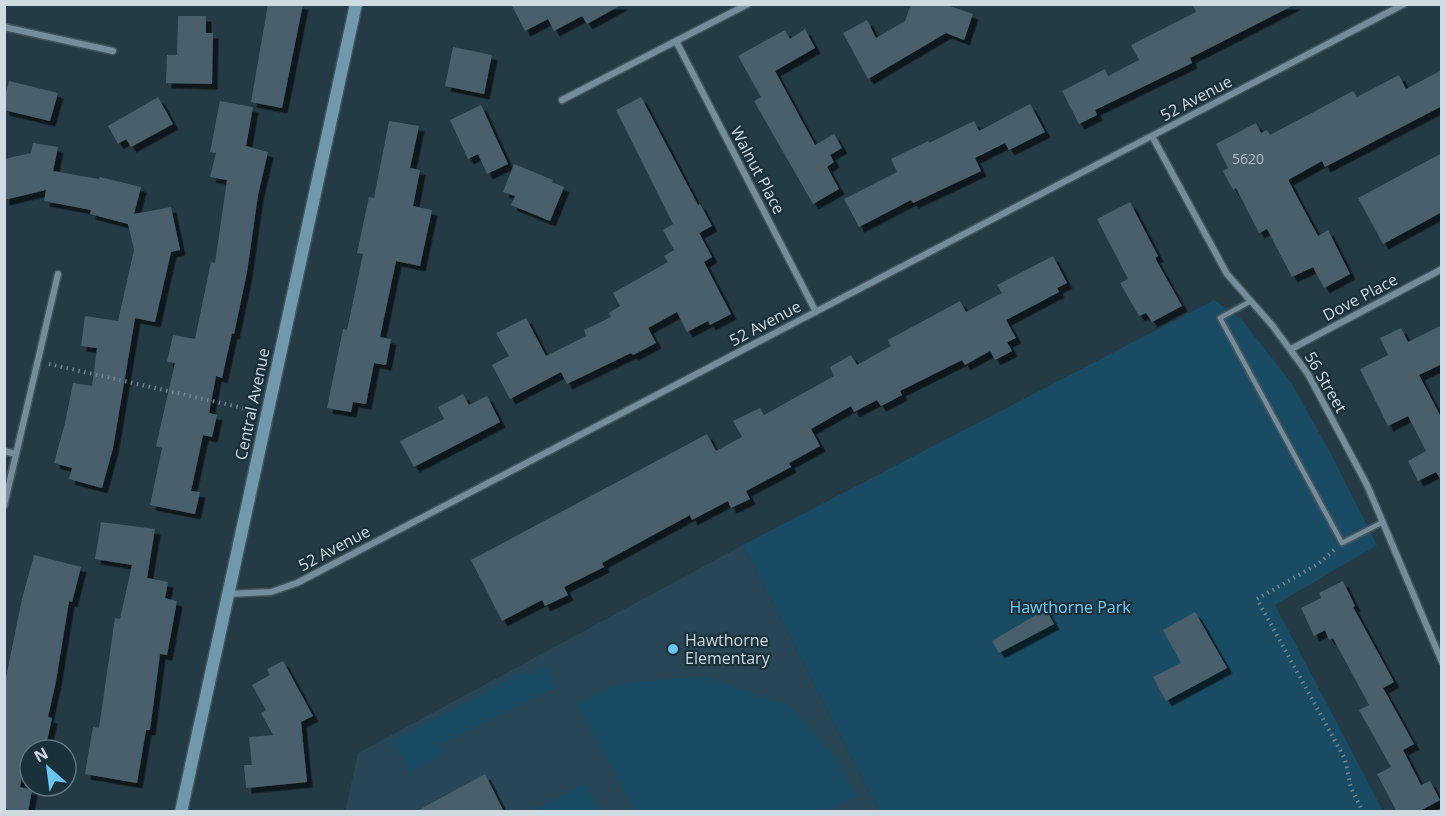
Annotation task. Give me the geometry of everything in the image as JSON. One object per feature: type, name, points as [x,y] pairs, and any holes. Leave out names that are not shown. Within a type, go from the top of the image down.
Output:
[{"type":"street","name":"Central Avenue","points":[[182,812],[357,4]]},
{"type":"street","points":[[562,100],[748,4]]},
{"type":"street","name":"52 Avenue","points":[[228,594],[271,592],[297,584],[1404,4]]},
{"type":"street","points":[[4,27],[113,51]]},
{"type":"street","name":"Walnut Place","points":[[676,41],[816,312]]},
{"type":"street","name":"56 Street","points":[[1152,136],[1227,274],[1291,349],[1308,374],[1367,486],[1420,616],[1442,662]]},
{"type":"street","name":"Dove Place","points":[[1291,349],[1442,269]]},
{"type":"street","points":[[4,506],[58,274]]},
{"type":"street","points":[[4,451],[16,454]]},
{"type":"lane","points":[[1251,301],[1220,318],[1341,543],[1383,522]]},
{"type":"path","points":[[48,364],[267,414]]},
{"type":"path","points":[[1341,543],[1318,564],[1257,598],[1345,759],[1351,788],[1363,812]]},
{"type":"shaded area","name":"Hawthorne Elementary","points":[[743,545],[879,811],[345,812],[358,753]]},
{"type":"green space","name":"Hawthorne Park","points":[[1214,300],[1242,320],[1292,384],[1330,452],[1377,545],[1275,605],[1383,811],[879,811],[743,545]]},
{"type":"green space","points":[[546,665],[555,688],[440,745],[444,753],[410,773],[392,741],[523,672],[525,676]]},
{"type":"green space","points":[[704,676],[790,706],[838,761],[856,797],[828,811],[635,811],[577,705],[618,684]]},
{"type":"green space","points":[[585,783],[600,811],[532,811]]},
{"type":"building","points":[[268,4],[303,4],[282,108],[251,102]]},
{"type":"building","points":[[511,4],[623,4],[587,24],[582,16],[554,31],[548,19],[525,31]]},
{"type":"building","points":[[911,4],[944,4],[973,14],[964,40],[946,33],[868,79],[843,33],[867,20],[876,38],[905,21]]},
{"type":"building","points":[[1192,4],[1296,4],[1190,58],[1192,63],[1095,110],[1097,115],[1079,124],[1062,91],[1105,69],[1108,76],[1139,60],[1131,45],[1196,12]]},
{"type":"building","points":[[178,16],[206,16],[206,33],[213,33],[212,84],[166,83],[167,55],[177,55]]},
{"type":"building","points":[[805,29],[815,48],[775,71],[815,145],[834,134],[842,148],[830,155],[834,162],[827,167],[839,189],[813,204],[754,101],[761,97],[738,56],[785,30],[790,39]]},
{"type":"building","points":[[453,47],[492,55],[484,94],[445,86]]},
{"type":"building","points":[[1442,70],[1442,106],[1325,167],[1322,161],[1288,180],[1318,236],[1328,230],[1350,274],[1324,288],[1313,267],[1292,277],[1267,229],[1259,233],[1236,188],[1233,190],[1223,171],[1228,168],[1216,144],[1256,123],[1261,133],[1267,130],[1270,135],[1353,91],[1357,97],[1399,75],[1406,89]]},
{"type":"building","points":[[9,81],[58,93],[50,121],[4,110],[4,99]]},
{"type":"building","points":[[158,97],[173,124],[131,147],[126,139],[118,144],[108,126]]},
{"type":"building","points":[[641,97],[698,205],[700,204],[712,226],[699,233],[712,257],[704,262],[731,314],[710,325],[708,321],[687,332],[677,312],[648,328],[656,343],[633,355],[631,353],[567,384],[561,372],[510,399],[492,365],[509,356],[496,333],[526,318],[546,356],[586,336],[584,330],[611,317],[609,313],[620,306],[613,293],[668,262],[664,256],[674,250],[663,230],[673,224],[616,110]]},
{"type":"building","points":[[220,101],[253,107],[246,146],[268,152],[258,195],[247,272],[234,334],[232,333],[222,378],[216,376],[209,413],[217,415],[212,437],[203,435],[191,491],[200,492],[195,514],[150,505],[162,448],[156,446],[175,363],[167,362],[173,335],[195,339],[211,262],[215,263],[227,180],[210,177],[216,153],[210,152]]},
{"type":"building","points":[[1030,104],[1045,132],[1009,150],[1005,143],[975,158],[981,171],[913,203],[911,200],[859,227],[844,199],[897,172],[891,159],[974,121],[979,131]]},
{"type":"building","points":[[481,105],[508,164],[487,174],[478,154],[468,159],[450,120]]},
{"type":"building","points":[[389,121],[419,126],[410,168],[420,170],[413,206],[432,210],[420,266],[396,261],[380,337],[391,339],[386,365],[374,363],[366,404],[353,402],[351,412],[327,408],[343,329],[347,330],[363,254],[357,253],[369,197],[374,198]]},
{"type":"building","points":[[33,143],[58,147],[53,171],[99,179],[100,177],[141,187],[134,214],[171,207],[180,250],[171,252],[155,322],[135,318],[113,448],[102,488],[69,479],[72,468],[54,463],[73,383],[92,386],[97,348],[81,346],[85,316],[118,321],[134,250],[128,224],[90,214],[91,210],[44,201],[46,190],[4,200],[4,159],[31,153]]},
{"type":"building","points":[[1442,153],[1442,212],[1383,244],[1358,198]]},
{"type":"building","points":[[514,164],[564,187],[550,221],[511,205],[515,196],[503,192]]},
{"type":"building","points":[[1130,202],[1158,256],[1155,258],[1182,306],[1152,322],[1146,313],[1139,316],[1120,283],[1128,279],[1097,219]]},
{"type":"building","points":[[1053,256],[1067,283],[1057,288],[1059,292],[1006,320],[1016,338],[1007,342],[1012,351],[995,360],[990,351],[965,365],[962,360],[900,391],[902,395],[881,406],[877,400],[854,412],[851,406],[811,429],[820,446],[789,463],[791,467],[746,491],[750,499],[731,508],[728,501],[692,520],[690,515],[602,563],[604,567],[564,587],[568,595],[545,606],[542,600],[502,621],[471,560],[707,434],[716,451],[742,437],[733,421],[760,408],[764,415],[834,376],[830,367],[851,355],[857,365],[891,346],[888,340],[960,301],[966,312],[1002,293],[997,285]]},
{"type":"building","points":[[1442,325],[1442,364],[1419,375],[1442,419],[1442,482],[1436,472],[1418,481],[1408,461],[1426,451],[1408,416],[1388,426],[1360,369],[1388,355],[1380,338],[1401,328],[1408,342]]},
{"type":"building","points":[[463,394],[469,405],[487,396],[500,422],[414,467],[400,441],[444,419],[438,407]]},
{"type":"building","points":[[101,522],[155,529],[147,578],[168,582],[165,598],[177,601],[167,655],[160,654],[150,730],[146,730],[137,783],[85,774],[93,727],[99,728],[115,618],[120,619],[132,565],[95,559]]},
{"type":"building","points":[[34,555],[81,567],[72,602],[69,601],[48,717],[52,718],[48,738],[18,738],[18,798],[31,798],[28,812],[4,812],[4,687],[22,599]]},
{"type":"building","points":[[1343,581],[1355,606],[1353,607],[1394,682],[1383,688],[1414,744],[1403,750],[1421,785],[1430,781],[1440,800],[1418,812],[1397,812],[1377,774],[1391,767],[1359,710],[1369,705],[1333,638],[1329,640],[1325,630],[1314,636],[1301,608],[1321,598],[1319,593]]},
{"type":"building","points":[[1046,609],[1054,624],[999,653],[992,641]]},
{"type":"building","points":[[1195,612],[1227,668],[1166,701],[1153,677],[1181,663],[1163,630]]},
{"type":"building","points":[[283,661],[313,716],[301,722],[307,782],[246,788],[244,765],[252,765],[249,737],[273,735],[261,713],[266,710],[252,685],[270,675],[267,669]]},
{"type":"building","points":[[485,774],[504,812],[415,812]]},
{"type":"place","name":"Hawthorne Elementary","points":[[673,649]]}]
